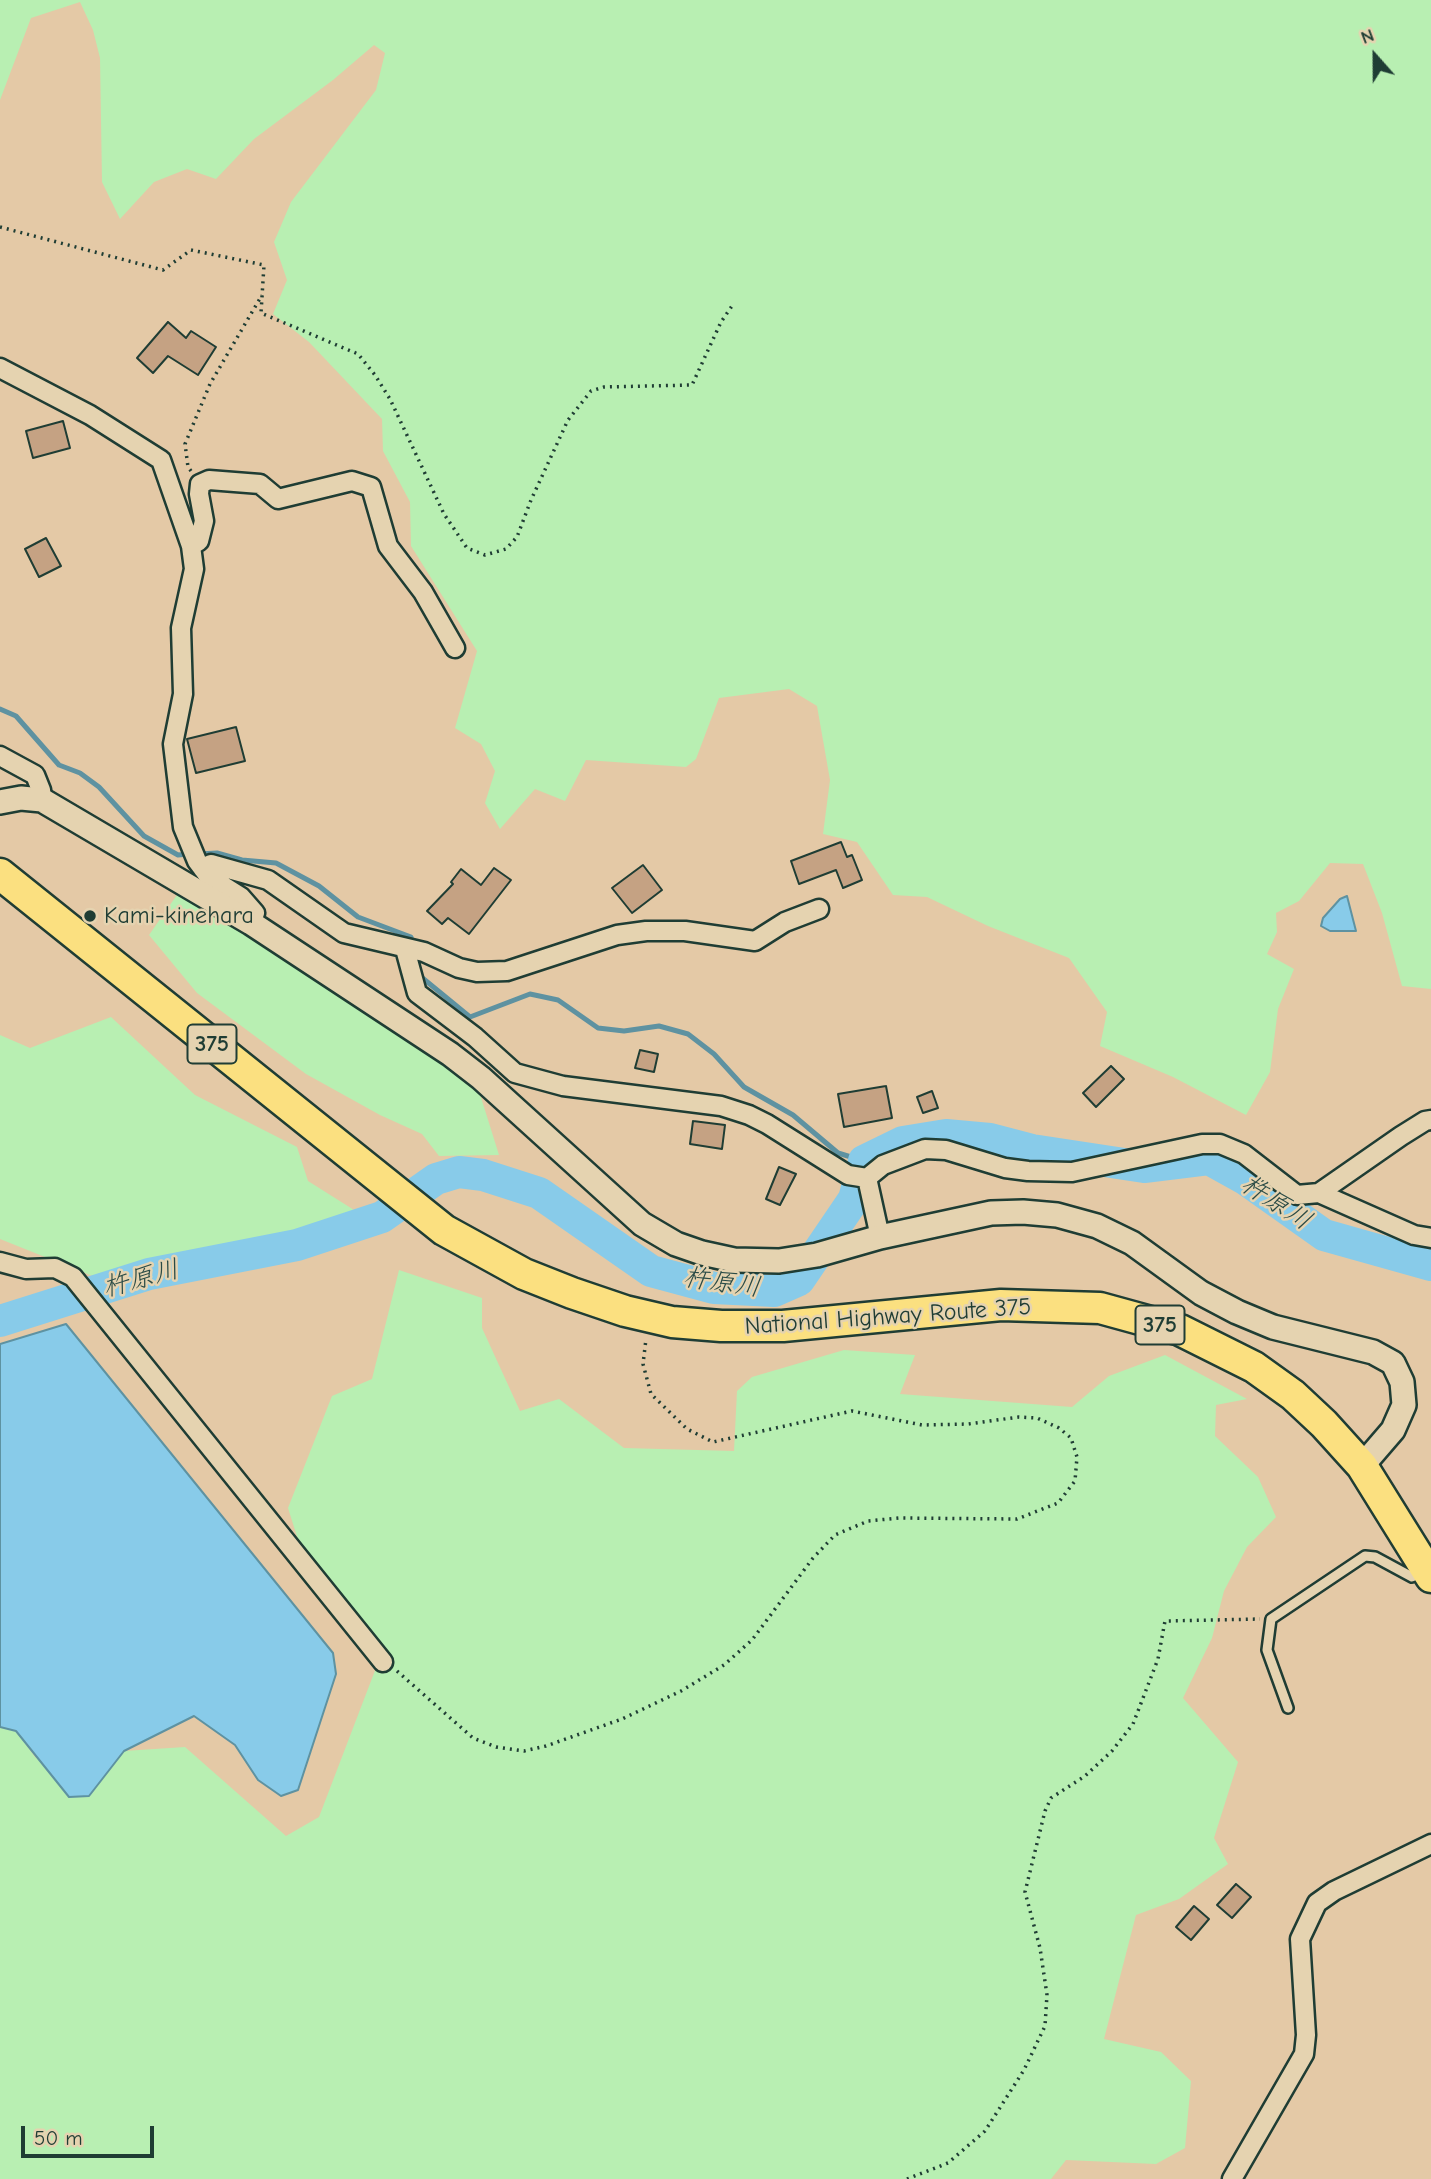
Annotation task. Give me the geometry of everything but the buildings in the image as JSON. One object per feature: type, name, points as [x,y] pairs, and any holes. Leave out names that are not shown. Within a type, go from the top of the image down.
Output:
[{"type":"highway","name":"National Highway Route 375","points":[[0,874],[444,1230],[524,1274],[572,1293],[672,1322],[721,1326],[783,1326],[1001,1305],[1100,1308],[1180,1330],[1254,1367],[1293,1395],[1324,1424],[1362,1466],[1429,1573]]},
{"type":"street","points":[[0,368],[90,415],[161,460],[191,546],[194,569],[181,628],[183,694],[173,744],[183,827],[196,858],[209,877],[241,897],[255,913],[251,923]]},
{"type":"street","points":[[191,546],[199,541],[204,522],[200,484],[209,480],[260,484],[278,499],[352,481],[371,487],[388,547],[423,593],[455,648]]},
{"type":"street","points":[[0,757],[36,775],[42,800]]},
{"type":"street","points":[[0,802],[21,798],[42,800],[251,923],[460,1062],[642,1224],[676,1244],[734,1260],[779,1261],[817,1255],[880,1237],[991,1213],[1057,1215],[1097,1226],[1132,1243],[1201,1293],[1249,1317],[1273,1327],[1373,1352],[1393,1363],[1402,1382],[1404,1405],[1393,1430],[1362,1466]]},
{"type":"street","points":[[196,858],[268,880],[344,933],[405,950],[424,952],[458,968],[477,972],[507,971],[617,935],[646,931],[685,931],[755,941],[785,922],[820,909]]},
{"type":"street","points":[[405,950],[417,993],[475,1037],[515,1073],[563,1086],[731,1109],[767,1124],[848,1175],[867,1178],[883,1165],[925,1149],[946,1150],[1005,1168],[1072,1172],[1202,1144],[1220,1144],[1244,1154],[1297,1195],[1319,1193],[1414,1235],[1431,1238]]},
{"type":"street","points":[[1319,1193],[1401,1136],[1431,1120]]},
{"type":"street","points":[[867,1178],[880,1237]]},
{"type":"street","points":[[0,1262],[26,1269],[55,1268],[73,1278],[383,1662]]},
{"type":"street","points":[[1232,2179],[1304,2054],[1306,2035],[1300,1939],[1317,1903],[1334,1891],[1431,1844]]},
{"type":"lane","points":[[1288,1708],[1267,1650],[1271,1619],[1365,1556],[1375,1557],[1412,1577],[1429,1573]]},
{"type":"path","points":[[0,228],[163,270],[191,250],[264,265],[261,313],[358,354],[390,400],[444,514],[467,548],[485,555],[506,549],[517,537],[568,420],[591,391],[604,387],[692,385],[734,303]]},
{"type":"path","points":[[200,484],[188,467],[185,444],[210,384],[262,295]]},
{"type":"path","points":[[383,1662],[406,1677],[473,1738],[496,1747],[524,1751],[546,1746],[622,1719],[681,1691],[724,1665],[752,1640],[813,1558],[835,1535],[868,1521],[889,1519],[1017,1519],[1058,1503],[1075,1480],[1077,1457],[1071,1438],[1059,1428],[1037,1418],[922,1425],[852,1411],[713,1442],[687,1429],[652,1394],[643,1364],[649,1316]]},
{"type":"path","points":[[907,2179],[948,2163],[985,2131],[1024,2070],[1045,2026],[1047,1995],[1040,1948],[1025,1892],[1045,1811],[1051,1798],[1085,1776],[1112,1751],[1133,1724],[1158,1659],[1164,1621],[1271,1619]]},
{"type":"green space","points":[[0,0],[1431,0],[1431,989],[1402,986],[1382,913],[1363,864],[1330,863],[1299,901],[1276,913],[1277,932],[1267,954],[1294,969],[1278,1009],[1270,1072],[1246,1115],[1173,1077],[1100,1046],[1107,1012],[1069,958],[988,926],[927,897],[893,895],[857,842],[823,834],[830,780],[817,706],[789,689],[719,698],[696,759],[686,767],[586,760],[565,801],[535,789],[500,829],[485,803],[495,771],[481,744],[455,728],[477,651],[411,546],[410,502],[383,451],[382,419],[309,342],[273,314],[287,280],[274,242],[291,202],[376,90],[385,53],[374,45],[333,80],[254,139],[216,179],[187,169],[154,182],[120,219],[102,182],[100,58],[93,30],[80,2],[31,18],[0,100]]},
{"type":"green space","points":[[179,892],[427,1051],[479,1091],[499,1155],[439,1156],[422,1134],[380,1115],[306,1074],[197,993],[149,935]]},
{"type":"green space","points":[[111,1017],[195,1095],[297,1147],[308,1181],[362,1215],[287,1237],[100,1279],[0,1239],[0,1035],[30,1048]]},
{"type":"green space","points":[[399,1270],[482,1298],[482,1328],[520,1411],[559,1399],[624,1448],[734,1451],[737,1391],[752,1377],[844,1350],[915,1355],[900,1394],[1072,1407],[1109,1376],[1165,1355],[1247,1399],[1216,1405],[1215,1436],[1258,1477],[1276,1517],[1247,1547],[1224,1591],[1212,1638],[1183,1698],[1238,1762],[1214,1838],[1228,1864],[1179,1899],[1136,1915],[1104,2039],[1161,2052],[1191,2081],[1185,2148],[1156,2164],[1066,2160],[1051,2179],[0,2179],[0,1727],[16,1731],[35,1757],[89,1796],[124,1751],[185,1747],[286,1836],[319,1817],[384,1647],[300,1546],[288,1508],[332,1396],[372,1379]]},
{"type":"water","points":[[1347,896],[1356,931],[1330,931],[1321,926],[1323,918],[1340,899]]},
{"type":"water","points":[[66,1324],[333,1653],[336,1674],[298,1790],[281,1796],[258,1780],[235,1745],[194,1716],[124,1751],[89,1796],[69,1797],[16,1731],[0,1727],[0,1344]]},
{"type":"waterway","points":[[0,709],[16,716],[59,765],[80,773],[99,787],[144,836],[178,855],[189,854]]},
{"type":"waterway","points":[[199,854],[217,853],[242,860],[276,863],[319,886],[358,917],[411,937],[413,945]]},
{"type":"waterway","points":[[419,972],[420,976],[470,1017],[530,994],[558,1000],[598,1028],[624,1031],[659,1026],[688,1034],[714,1054],[744,1087],[793,1115],[838,1153],[864,1161]]},
{"type":"waterway","name":"杵原川","points":[[0,1321],[149,1274],[297,1245],[382,1217],[436,1179],[459,1172],[483,1175],[539,1193],[651,1271],[714,1288],[774,1291],[799,1280],[854,1199],[864,1161],[903,1142],[946,1135],[990,1139],[1032,1150],[1144,1167],[1209,1159],[1245,1179],[1324,1235],[1431,1265]]},
{"type":"place","name":"Kami-kinehara","points":[[90,916]]}]
